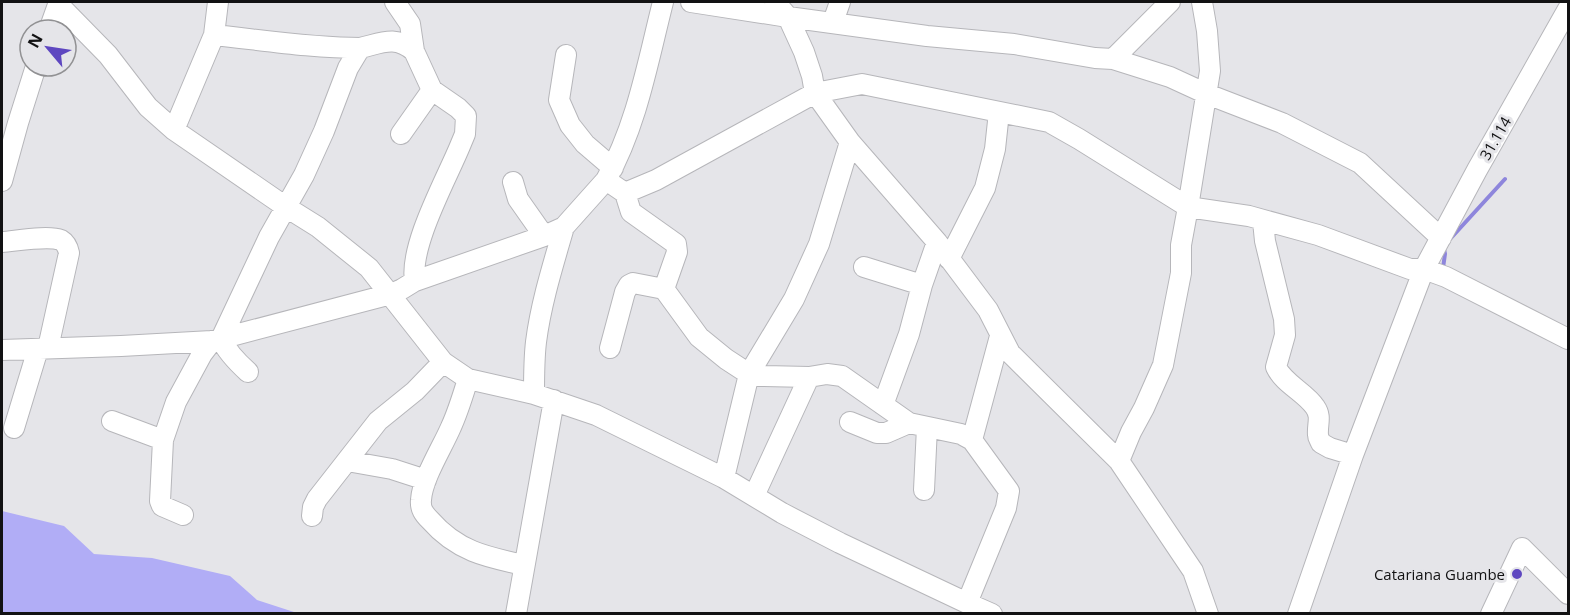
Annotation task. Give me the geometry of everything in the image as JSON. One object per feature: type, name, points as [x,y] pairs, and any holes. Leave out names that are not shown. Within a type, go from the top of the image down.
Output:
[{"type":"street","points":[[174,130],[214,35],[218,2]]},
{"type":"street","points":[[395,2],[410,24],[414,51],[432,90],[458,108],[465,117],[465,134],[426,224],[414,261],[415,281]]},
{"type":"street","points":[[534,394],[535,344],[564,227],[609,174],[634,114],[663,2]]},
{"type":"street","points":[[692,2],[781,9],[833,22],[1113,59],[1170,77],[1282,123],[1360,163],[1441,238]]},
{"type":"street","points":[[833,22],[840,2]]},
{"type":"street","points":[[1113,59],[1170,2]]},
{"type":"street","points":[[1119,461],[1163,365],[1181,273],[1182,245],[1210,71],[1202,2]]},
{"type":"street","points":[[53,18],[58,3],[108,55],[148,107],[174,130],[318,227],[369,268],[443,362],[468,379],[534,394],[596,415],[724,478],[782,513],[840,543],[992,614]]},
{"type":"street","points":[[781,9],[804,52],[812,76],[814,93],[850,142],[937,242],[988,310],[1010,353],[1119,461],[1193,571],[1208,614]]},
{"type":"street","name":"31.114","points":[[1298,614],[1353,454],[1424,269],[1569,9]]},
{"type":"street","points":[[214,35],[326,48],[360,48],[391,41],[405,44],[414,51]]},
{"type":"street","points":[[183,515],[162,506],[160,501],[163,440],[176,402],[202,354],[216,340],[304,175],[348,68],[360,48]]},
{"type":"street","points":[[566,55],[559,100],[570,125],[625,193],[631,212],[676,244],[676,252],[664,289]]},
{"type":"street","points":[[2,181],[32,78]]},
{"type":"street","points":[[625,193],[656,180],[814,93],[862,84],[1049,122],[1188,207],[1249,216],[1318,235],[1410,269],[1424,269],[1446,277],[1569,339]]},
{"type":"street","points":[[401,134],[432,90]]},
{"type":"street","points":[[949,259],[985,188],[995,149],[999,112]]},
{"type":"street","points":[[724,478],[748,374],[794,299],[819,244],[850,142]]},
{"type":"street","points":[[513,182],[518,199],[544,236]]},
{"type":"street","points":[[1263,221],[1265,242],[1284,319],[1285,334],[1276,367],[1279,373],[1315,407],[1319,415],[1318,434],[1321,443],[1353,454]]},
{"type":"street","points":[[2,350],[216,340],[390,294],[415,281],[564,227]]},
{"type":"street","points":[[2,242],[39,238],[61,240],[67,246],[69,253],[43,348],[14,428]]},
{"type":"street","points":[[883,405],[909,334],[922,285],[937,242]]},
{"type":"street","points":[[864,267],[922,285]]},
{"type":"street","points":[[610,348],[625,292],[629,285],[633,283],[664,289],[699,337],[748,374],[842,376],[883,405],[918,425],[961,434],[972,440],[1009,491],[1006,508],[967,603]]},
{"type":"street","points":[[972,440],[1000,336]]},
{"type":"street","points":[[216,340],[248,372]]},
{"type":"street","points":[[312,516],[317,499],[378,421],[415,391],[443,362]]},
{"type":"street","points":[[754,496],[809,377]]},
{"type":"street","points":[[468,379],[453,424],[426,480],[421,500],[422,511],[449,539],[460,546],[489,558],[524,565]]},
{"type":"street","points":[[516,614],[554,400]]},
{"type":"street","points":[[112,421],[163,440]]},
{"type":"street","points":[[850,422],[877,433],[918,425]]},
{"type":"street","points":[[918,425],[924,490]]},
{"type":"street","points":[[347,461],[392,469],[426,480]]},
{"type":"street","points":[[1491,614],[1522,548],[1569,594]]},
{"type":"shaded area","points":[[2,511],[64,526],[94,554],[152,558],[230,576],[257,600],[297,613],[2,613]]},
{"type":"waterway","points":[[1451,238],[1505,179]]},
{"type":"waterway","points":[[1443,268],[1444,249]]},
{"type":"place","name":"Catariana Guambe","points":[[1517,574]]}]
